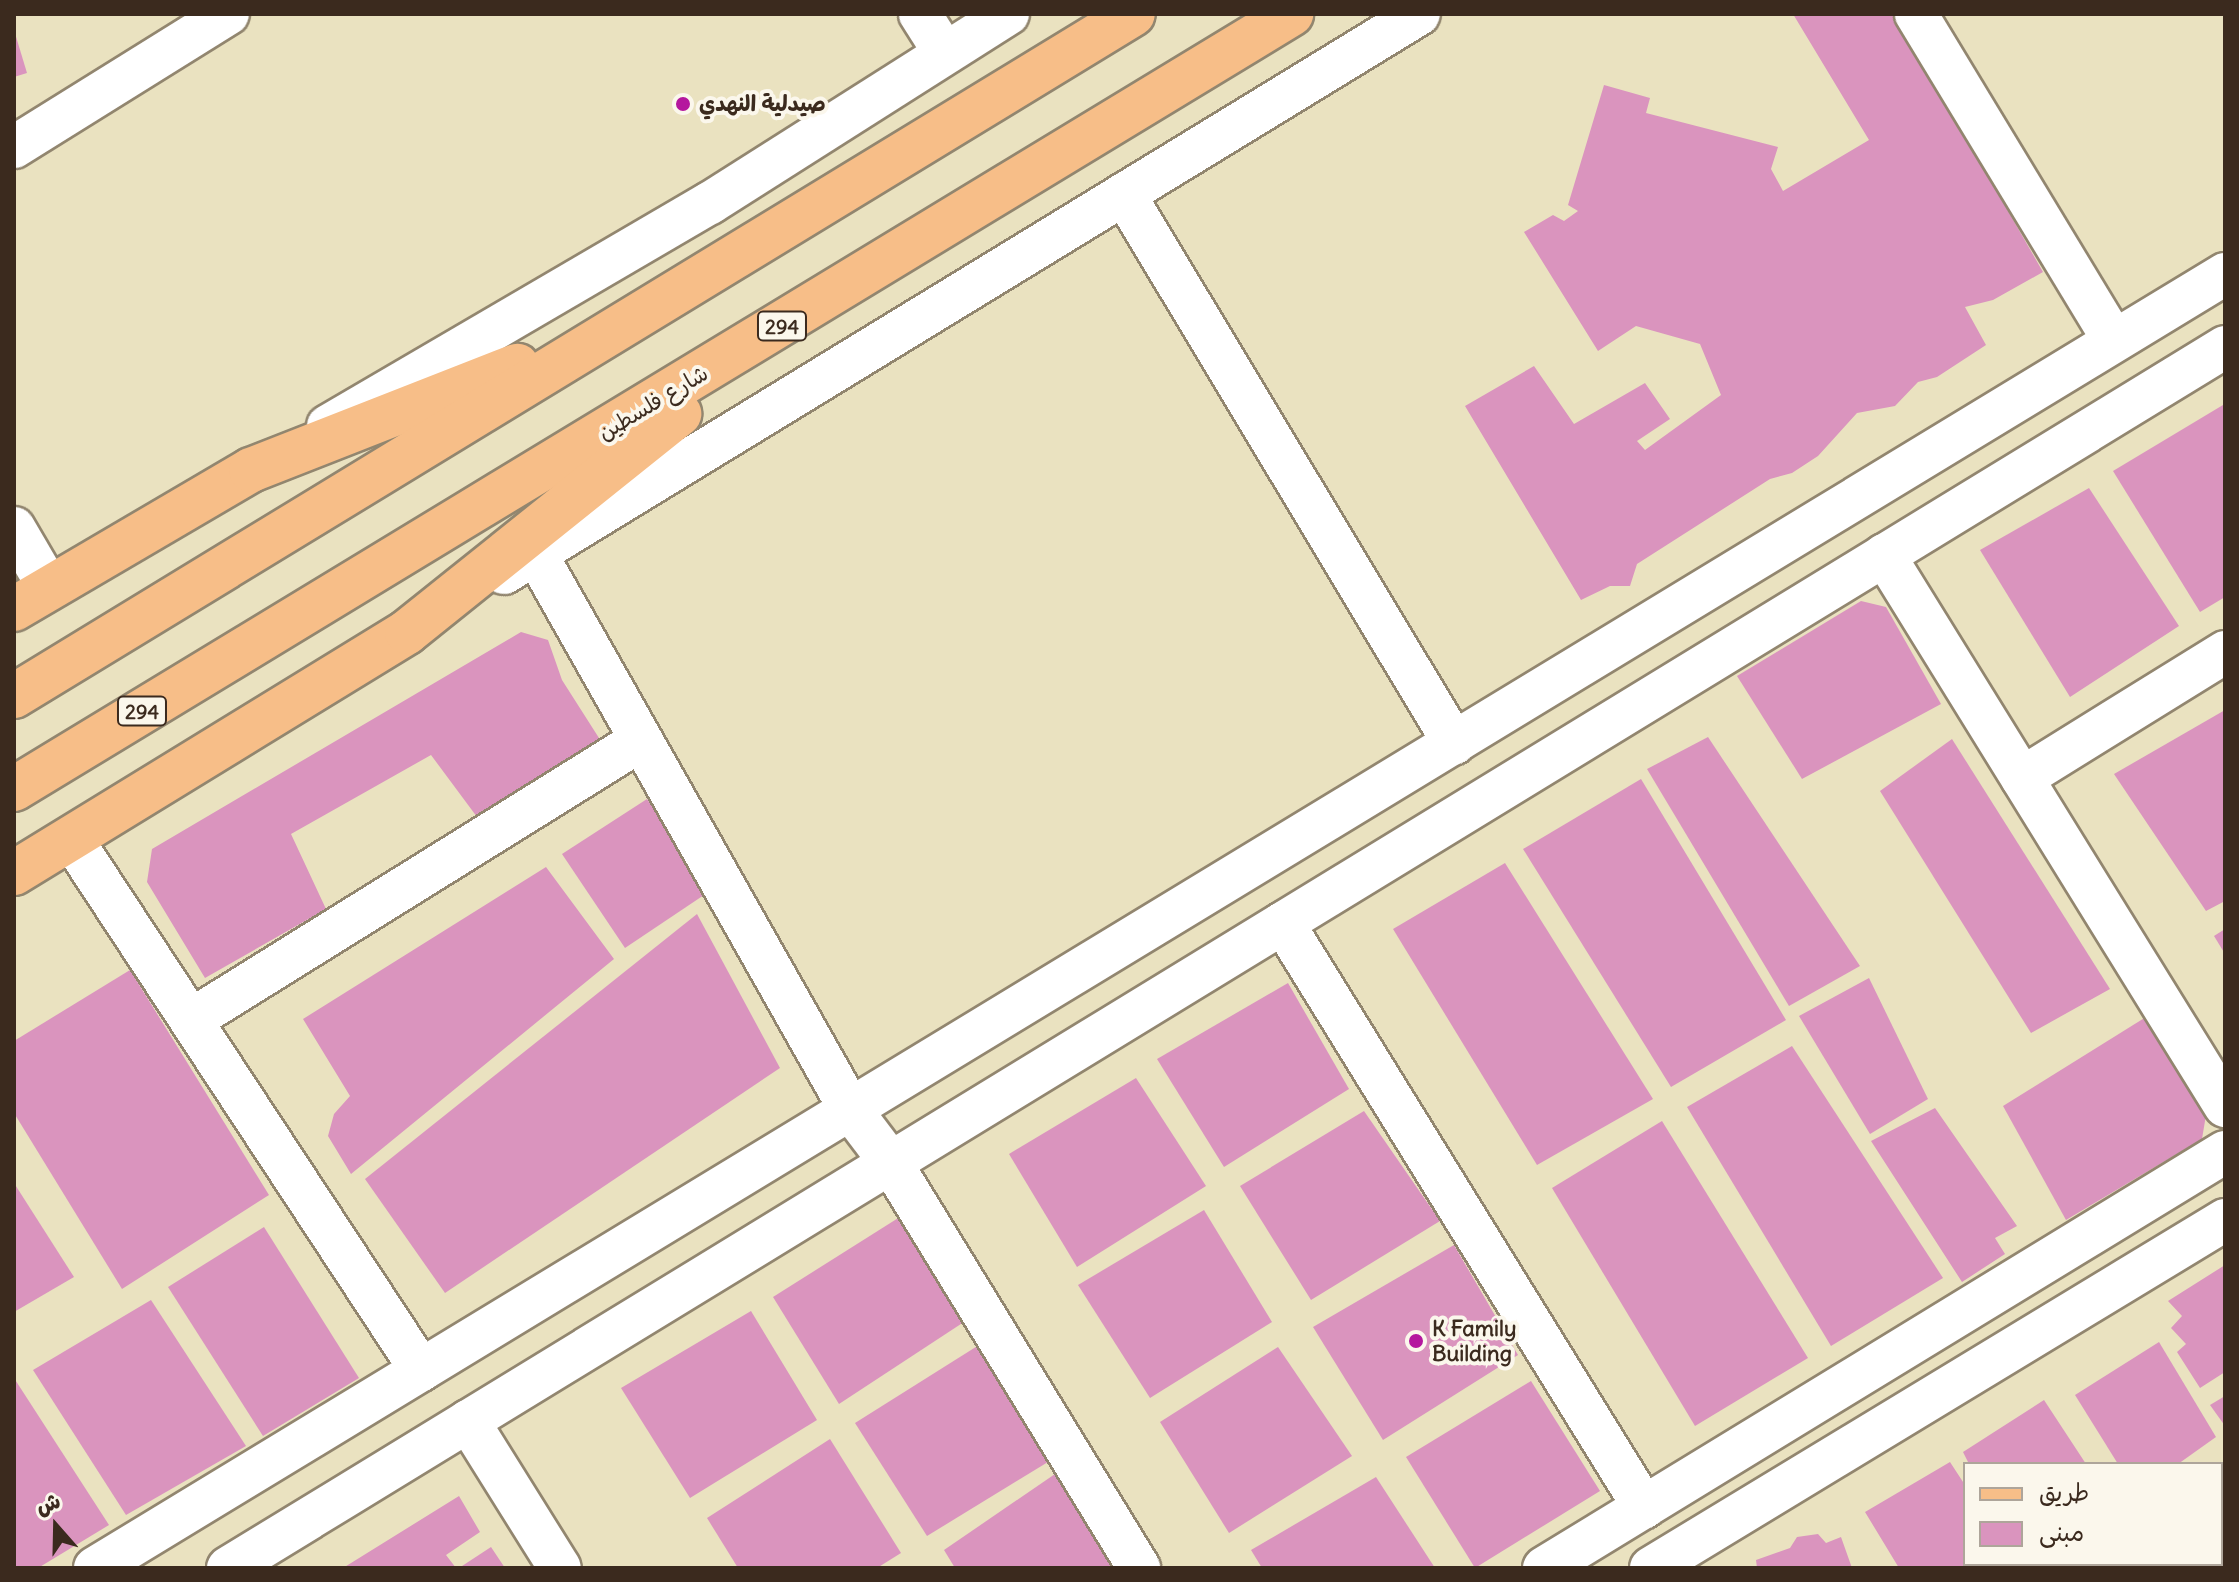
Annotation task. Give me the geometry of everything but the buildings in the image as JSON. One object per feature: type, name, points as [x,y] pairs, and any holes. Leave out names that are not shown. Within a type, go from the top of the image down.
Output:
[{"type":"main road","points":[[14,696],[1133,14]]},
{"type":"main road","name":"شارع فلسطين","points":[[14,789],[805,312],[1291,14]]},
{"type":"main road","points":[[14,873],[407,632],[805,312]]},
{"type":"main road","points":[[32,598],[251,470],[631,321]]},
{"type":"street","points":[[14,147],[228,14]]},
{"type":"street","points":[[920,14],[944,52]]},
{"type":"street","points":[[251,470],[710,203],[1008,14]]},
{"type":"street","points":[[407,632],[1419,14]]},
{"type":"street","points":[[1916,14],[2114,341]]},
{"type":"street","points":[[1124,194],[1454,743]]},
{"type":"street","points":[[95,1568],[2225,274]]},
{"type":"street","points":[[228,1568],[2225,347]]},
{"type":"street","points":[[14,528],[32,598]]},
{"type":"street","points":[[536,554],[850,1109],[891,1163],[1139,1568]]},
{"type":"street","points":[[1884,555],[2225,1106]]},
{"type":"street","points":[[2022,778],[2225,652]]},
{"type":"street","points":[[191,1020],[641,740]]},
{"type":"street","points":[[71,838],[421,1370]]},
{"type":"street","points":[[1283,923],[1644,1507]]},
{"type":"street","points":[[1544,1568],[2225,1152]]},
{"type":"street","points":[[1651,1568],[2225,1220]]},
{"type":"street","points":[[468,1421],[560,1568]]},
{"type":"place","name":"صيدلية النهدي","points":[[683,104]]},
{"type":"place","name":"K Family Building","points":[[1416,1341]]}]
